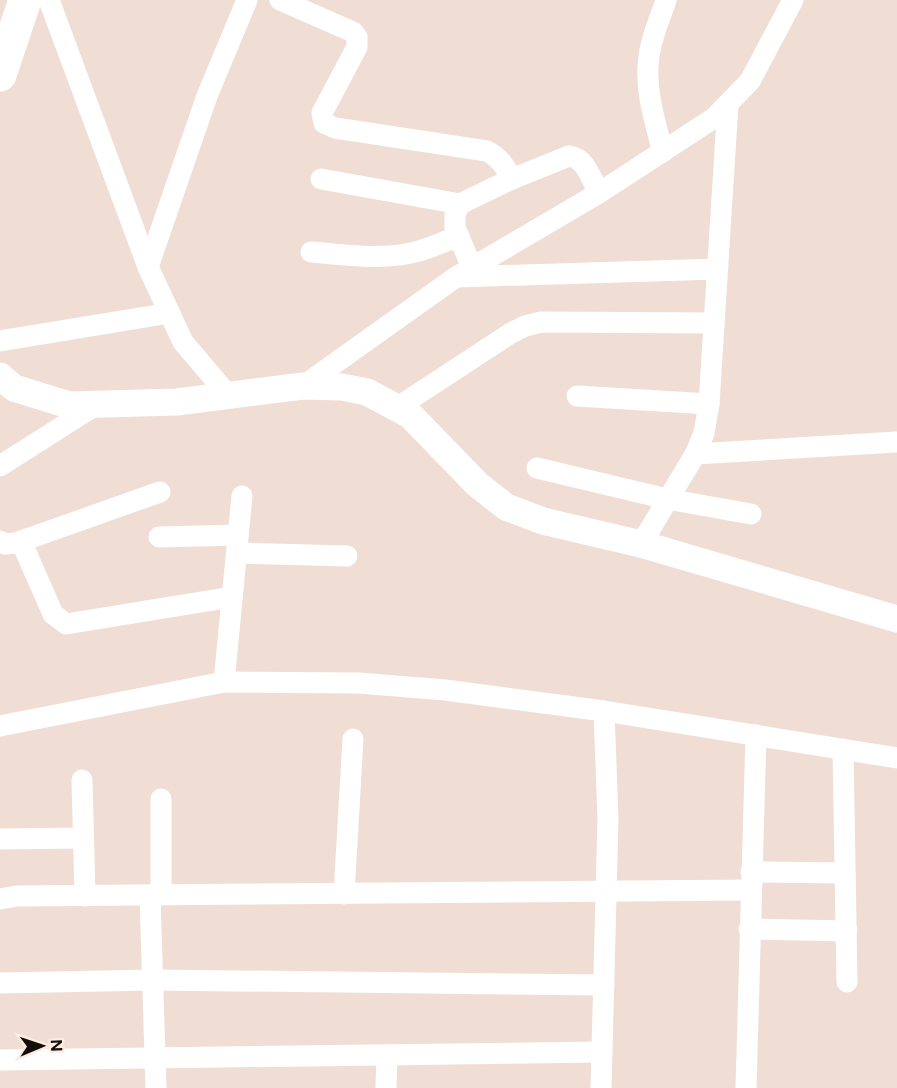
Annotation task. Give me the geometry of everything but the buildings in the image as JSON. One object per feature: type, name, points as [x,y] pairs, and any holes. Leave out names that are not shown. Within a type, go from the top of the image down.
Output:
[{"type":"main road","points":[[0,19],[8,0]]},
{"type":"main road","points":[[0,75],[25,0]]},
{"type":"street","points":[[49,0],[148,267],[183,342],[228,395]]},
{"type":"street","points":[[148,267],[207,96],[247,0]]},
{"type":"street","points":[[280,0],[353,32],[357,37],[357,47],[322,113],[324,123],[335,128],[487,151],[498,156],[512,179]]},
{"type":"street","points":[[663,152],[652,111],[648,77],[650,50],[666,0]]},
{"type":"street","points":[[303,386],[464,272],[598,193],[714,118],[750,81],[793,0]]},
{"type":"street","points":[[641,544],[695,454],[704,433],[709,404],[728,104]]},
{"type":"street","points":[[321,179],[460,204],[568,156],[582,160],[598,193]]},
{"type":"street","points":[[460,204],[455,214],[464,272]]},
{"type":"street","points":[[311,252],[394,256],[418,251],[459,236]]},
{"type":"street","points":[[464,272],[717,268]]},
{"type":"street","points":[[0,341],[170,313]]},
{"type":"street","points":[[398,407],[525,326],[541,322],[714,323]]},
{"type":"street","points":[[0,376],[14,388],[69,405],[177,402],[303,386],[342,387],[368,392],[410,415],[477,484],[507,507],[543,521],[641,544],[897,619]]},
{"type":"street","points":[[577,396],[709,404]]},
{"type":"street","points":[[0,466],[96,405]]},
{"type":"street","points":[[695,454],[897,442]]},
{"type":"street","points":[[537,468],[667,499],[751,514]]},
{"type":"street","points":[[160,492],[10,541],[53,614],[66,624],[232,597]]},
{"type":"street","points":[[224,682],[242,496]]},
{"type":"street","points":[[159,537],[347,556]]},
{"type":"street","points":[[0,726],[224,682],[359,683],[445,690],[604,711],[897,758]]},
{"type":"street","points":[[601,1088],[608,819],[604,711]]},
{"type":"street","points":[[746,1088],[756,735]]},
{"type":"street","points":[[344,894],[353,740]]},
{"type":"street","points":[[843,749],[847,982]]},
{"type":"street","points":[[82,780],[85,896]]},
{"type":"street","points":[[156,1088],[153,980],[161,799]]},
{"type":"street","points":[[0,839],[83,838]]},
{"type":"street","points":[[0,899],[17,896],[606,892],[845,873]]},
{"type":"street","points":[[749,929],[847,931]]},
{"type":"street","points":[[0,982],[153,980],[604,985]]},
{"type":"street","points":[[0,1060],[602,1052]]},
{"type":"street","points":[[386,1088],[387,1055]]}]
